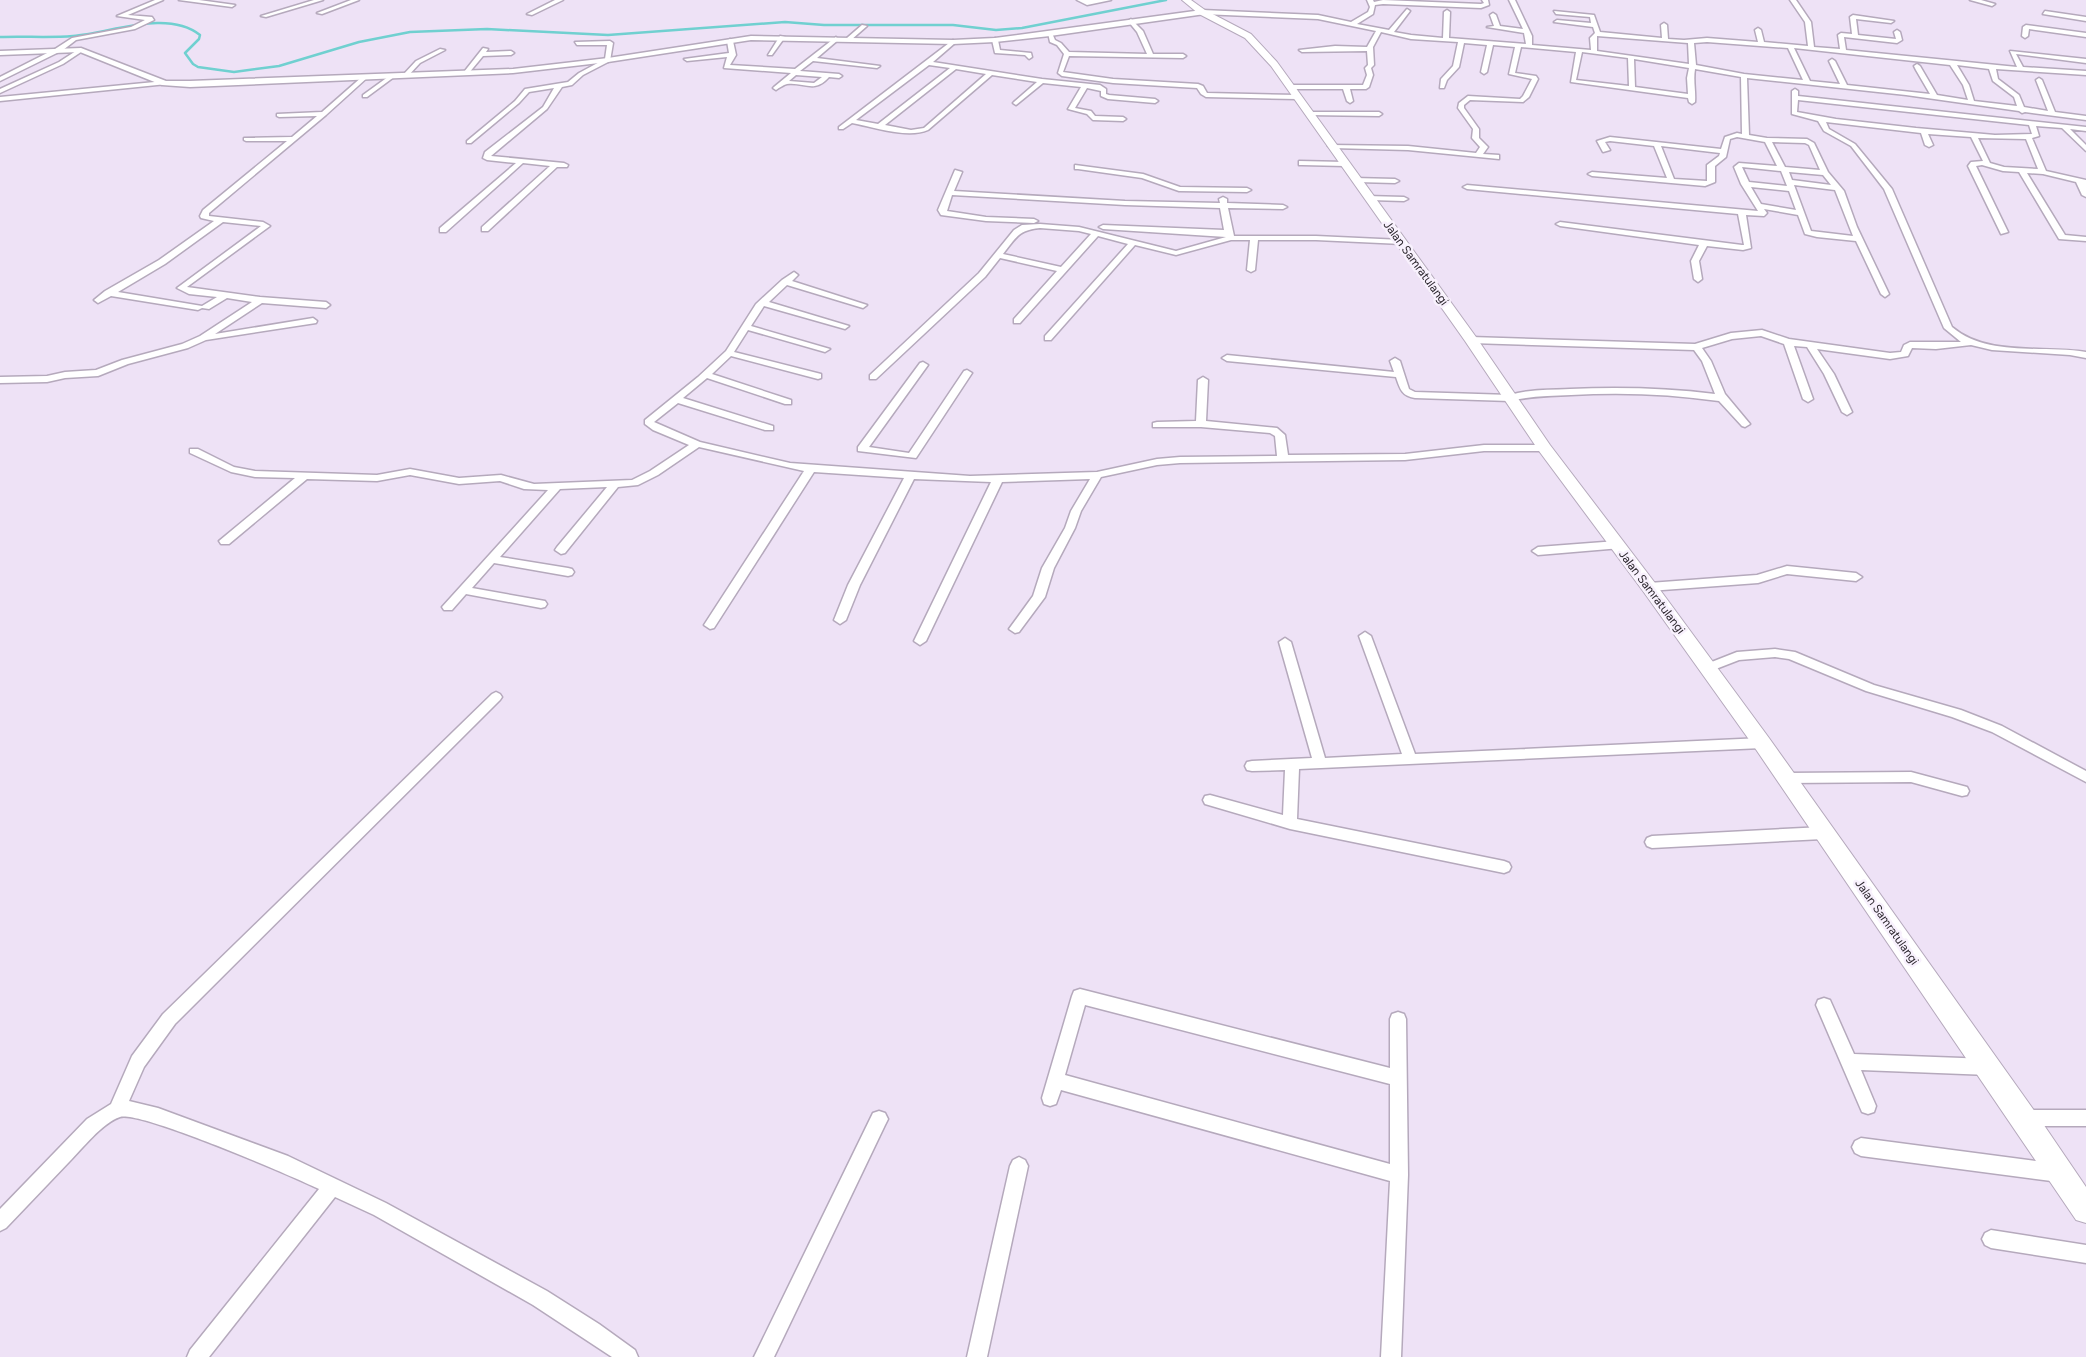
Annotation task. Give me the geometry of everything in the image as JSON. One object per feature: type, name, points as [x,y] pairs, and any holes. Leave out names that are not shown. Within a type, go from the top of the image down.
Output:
[{"type":"main road","name":"Jalan Samratulangi","points":[[1192,5],[1248,36],[1274,64],[1471,340],[1544,448],[1762,743],[1823,833],[1989,1067],[2086,1210]]},
{"type":"street","points":[[0,79],[60,49],[74,39],[133,28],[150,21],[120,16],[160,0]]},
{"type":"street","points":[[182,0],[232,5]]},
{"type":"street","points":[[264,16],[320,0]]},
{"type":"street","points":[[320,13],[356,0]]},
{"type":"street","points":[[530,14],[560,0]]},
{"type":"street","points":[[1080,0],[1087,3],[1108,0]]},
{"type":"street","points":[[1352,24],[1371,13],[1373,7],[1371,2],[1481,6],[1488,4],[1485,0]]},
{"type":"street","points":[[1512,0],[1529,36],[1529,46]]},
{"type":"street","points":[[1793,0],[1806,16],[1811,48]]},
{"type":"street","points":[[1973,0],[1992,4]]},
{"type":"street","points":[[0,99],[165,83],[190,84],[328,76],[406,76],[513,71],[608,60],[751,38],[782,37],[953,42],[995,40],[1050,34],[1131,21],[1192,5],[1311,13],[1379,31],[1446,41],[1579,50],[1744,76],[1934,97],[2086,118]]},
{"type":"street","points":[[1389,33],[1408,11]]},
{"type":"street","points":[[1446,41],[1447,12]]},
{"type":"street","points":[[1556,12],[1592,16],[1598,34]]},
{"type":"street","points":[[2045,13],[2058,12],[2086,19]]},
{"type":"street","points":[[1493,15],[1498,28]]},
{"type":"street","points":[[1855,37],[1853,17],[1891,21]]},
{"type":"street","points":[[1131,21],[1140,31],[1150,54]]},
{"type":"street","points":[[1557,22],[1596,25]]},
{"type":"street","points":[[1664,25],[1665,40]]},
{"type":"street","points":[[849,39],[864,26]]},
{"type":"street","points":[[1490,27],[1526,31]]},
{"type":"street","points":[[2025,36],[2026,27],[2053,30],[2086,35],[2086,43]]},
{"type":"street","points":[[1758,30],[1762,45]]},
{"type":"street","points":[[2053,30],[2054,39]]},
{"type":"street","points":[[1067,54],[1061,67],[1060,72],[1062,74],[1113,81],[1199,86],[1205,94],[1294,92],[1366,86],[1370,75],[1368,67],[1371,65],[1370,49],[1379,31]]},
{"type":"street","points":[[1714,32],[1716,40]]},
{"type":"street","points":[[1843,51],[1840,36],[1897,41],[1899,40],[1897,32]]},
{"type":"street","points":[[1050,34],[1052,41],[1059,44],[1067,54]]},
{"type":"street","points":[[1594,52],[1593,38],[1598,34],[1665,40],[1716,40],[1952,62],[1992,68],[2086,73]]},
{"type":"street","points":[[770,54],[782,37]]},
{"type":"street","points":[[776,88],[836,39]]},
{"type":"street","points":[[995,40],[997,52],[1025,53],[1029,57]]},
{"type":"street","points":[[730,41],[733,54],[725,66],[840,76]]},
{"type":"street","points":[[1579,50],[1573,80],[1692,99],[1690,78],[1694,62],[1691,41]]},
{"type":"street","points":[[841,128],[928,64],[953,42]]},
{"type":"street","points":[[1442,87],[1444,79],[1456,67],[1461,42]]},
{"type":"street","points":[[577,43],[610,43],[608,60]]},
{"type":"street","points":[[1484,72],[1490,44]]},
{"type":"street","points":[[1478,155],[1484,147],[1475,138],[1476,129],[1461,108],[1461,104],[1465,100],[1473,98],[1518,101],[1526,97],[1535,79],[1534,77],[1512,74],[1518,45]]},
{"type":"street","points":[[1790,46],[1808,84]]},
{"type":"street","points":[[1302,50],[1334,48],[1370,49]]},
{"type":"street","points":[[0,53],[60,49],[81,50],[165,83]]},
{"type":"street","points":[[0,91],[61,63],[81,50]]},
{"type":"street","points":[[406,76],[418,62],[442,50]]},
{"type":"street","points":[[466,74],[483,51],[511,53]]},
{"type":"street","points":[[2021,69],[2012,52],[2086,60]]},
{"type":"street","points":[[687,58],[733,54]]},
{"type":"street","points":[[1067,54],[1183,56]]},
{"type":"street","points":[[1114,62],[1116,54]]},
{"type":"street","points":[[1631,57],[1632,88]]},
{"type":"street","points":[[812,59],[877,66]]},
{"type":"street","points":[[469,142],[517,102],[527,90],[570,84],[581,74],[608,60]]},
{"type":"street","points":[[1832,61],[1845,87]]},
{"type":"street","points":[[1952,62],[1966,85],[1972,103]]},
{"type":"street","points":[[928,64],[1103,88],[1103,95],[1108,97],[1156,101]]},
{"type":"street","points":[[1917,66],[1921,75],[1928,82],[1934,97]]},
{"type":"street","points":[[880,126],[954,68]]},
{"type":"street","points":[[1992,68],[1995,80],[2017,96],[2022,110]]},
{"type":"street","points":[[851,121],[911,132],[922,130],[990,74]]},
{"type":"street","points":[[782,82],[815,85],[820,83],[827,75]]},
{"type":"street","points":[[365,96],[392,76]]},
{"type":"street","points":[[1744,76],[1746,136]]},
{"type":"street","points":[[326,305],[224,296],[184,291],[181,288],[266,226],[204,216],[365,77]]},
{"type":"street","points":[[2039,80],[2053,114]]},
{"type":"street","points":[[1016,103],[1042,81]]},
{"type":"street","points":[[1793,82],[1794,113],[1821,119],[1974,136],[2029,139],[2037,134],[2032,124]]},
{"type":"street","points":[[485,229],[560,165],[487,158],[488,154],[545,108],[559,86]]},
{"type":"street","points":[[1085,86],[1071,109],[1089,112],[1093,118],[1123,119]]},
{"type":"street","points":[[1346,87],[1350,101]]},
{"type":"street","points":[[1795,98],[2086,129]]},
{"type":"street","points":[[280,115],[324,114]]},
{"type":"street","points":[[1310,114],[1379,114]]},
{"type":"street","points":[[1821,119],[1826,130],[1849,142],[1882,180],[1892,198],[1948,328],[1960,340],[1974,344]]},
{"type":"street","points":[[1875,125],[1878,134]]},
{"type":"street","points":[[2064,127],[2086,149]]},
{"type":"street","points":[[1924,131],[1929,145]]},
{"type":"street","points":[[1592,174],[1709,184],[1712,179],[1711,166],[1720,159],[1727,138],[1737,135],[1766,140],[1800,139],[1810,142],[1825,173],[1838,188],[1885,294]]},
{"type":"street","points":[[1974,136],[1987,160],[1984,164]]},
{"type":"street","points":[[246,139],[293,140]]},
{"type":"street","points":[[1606,150],[1601,142],[1602,139],[1724,151]]},
{"type":"street","points":[[2029,139],[2043,172]]},
{"type":"street","points":[[1766,140],[1792,186],[1800,214],[1810,233],[1859,239]]},
{"type":"street","points":[[1656,144],[1672,182]]},
{"type":"street","points":[[1332,146],[1408,148],[1496,157]]},
{"type":"street","points":[[1720,159],[1739,165],[1825,173]]},
{"type":"street","points":[[443,230],[522,161]]},
{"type":"street","points":[[1302,163],[1345,164]]},
{"type":"street","points":[[2004,232],[1972,166],[1974,164],[2043,172],[2082,181],[2086,195]]},
{"type":"street","points":[[1467,187],[1763,214],[1760,206],[1745,184],[1738,168],[1739,165]]},
{"type":"street","points":[[1078,167],[1143,176],[1179,189],[1247,190]]},
{"type":"street","points":[[2022,171],[2062,236],[2086,239]]},
{"type":"street","points":[[958,172],[951,193],[942,210],[942,212],[948,214],[986,219],[1068,223],[1117,229],[1254,238],[1316,238],[1402,242]]},
{"type":"street","points":[[1357,180],[1395,181]]},
{"type":"street","points":[[1745,184],[1838,188]]},
{"type":"street","points":[[1222,190],[1230,236]]},
{"type":"street","points":[[951,193],[1124,203],[1283,207]]},
{"type":"street","points":[[1370,198],[1404,199]]},
{"type":"street","points":[[1760,206],[1800,214]]},
{"type":"street","points":[[1560,224],[1748,247],[1742,213]]},
{"type":"street","points":[[98,300],[162,262],[221,220]]},
{"type":"street","points":[[873,377],[957,300],[1000,256],[1017,232],[1024,227],[1040,226],[1096,233],[1170,252],[1182,252],[1230,236]]},
{"type":"street","points":[[1017,321],[1096,233]]},
{"type":"street","points":[[1251,270],[1254,238]]},
{"type":"street","points":[[1048,338],[1134,242]]},
{"type":"street","points":[[1698,279],[1695,261],[1704,243]]},
{"type":"street","points":[[1000,256],[1063,270]]},
{"type":"street","points":[[794,275],[762,303],[729,353],[706,375],[648,423],[697,444],[811,469],[888,475],[998,479],[1097,475],[1157,462],[1180,460],[1405,457],[1484,448],[1544,448]]},
{"type":"street","points":[[785,282],[863,305]]},
{"type":"street","points":[[108,293],[202,306],[224,296]]},
{"type":"street","points":[[0,380],[47,379],[66,375],[98,373],[125,362],[185,346],[203,338],[260,300]]},
{"type":"street","points":[[762,303],[845,326]]},
{"type":"street","points":[[203,338],[313,321]]},
{"type":"street","points":[[746,327],[825,349]]},
{"type":"street","points":[[1471,340],[1696,346],[1714,340],[1762,333],[1788,342],[1890,356],[1905,354],[1907,347],[1910,345],[1974,344],[2086,355]]},
{"type":"street","points":[[1788,342],[1808,399]]},
{"type":"street","points":[[1810,345],[1829,374],[1847,412]]},
{"type":"street","points":[[1696,346],[1705,354],[1713,380],[1722,398],[1745,424]]},
{"type":"street","points":[[729,353],[818,376]]},
{"type":"street","points":[[1227,358],[1400,375]]},
{"type":"street","points":[[1395,361],[1405,390],[1409,394],[1470,398],[1510,398],[1524,394],[1610,390],[1677,392],[1722,398]]},
{"type":"street","points":[[923,365],[862,450],[912,456],[967,373]]},
{"type":"street","points":[[706,375],[788,402]]},
{"type":"street","points":[[1201,424],[1203,380]]},
{"type":"street","points":[[675,399],[769,428]]},
{"type":"street","points":[[1157,425],[1201,424],[1273,430],[1280,435],[1283,459]]},
{"type":"street","points":[[194,451],[240,472],[378,478],[410,472],[452,481],[494,477],[524,486],[557,486],[634,483],[647,478],[697,444]]},
{"type":"street","points":[[888,475],[896,454]]},
{"type":"street","points":[[710,625],[811,469]]},
{"type":"street","points":[[1015,629],[1038,597],[1048,568],[1070,528],[1076,511],[1097,475]]},
{"type":"street","points":[[225,541],[304,476]]},
{"type":"street","points":[[840,620],[854,585],[910,476]]},
{"type":"street","points":[[920,641],[998,479]]},
{"type":"street","points":[[560,550],[615,484]]},
{"type":"street","points":[[448,607],[557,486]]},
{"type":"street","points":[[1538,551],[1617,545]]},
{"type":"street","points":[[491,559],[568,572]]},
{"type":"street","points":[[1648,587],[1758,579],[1788,570],[1856,577]]},
{"type":"street","points":[[464,590],[541,604]]},
{"type":"street","points":[[1365,636],[1410,759]]},
{"type":"street","points":[[1285,642],[1320,763]]},
{"type":"street","points":[[1708,668],[1737,656],[1775,654],[1791,656],[1870,688],[1956,713],[1997,729],[2086,776]]},
{"type":"street","points":[[118,1109],[128,1077],[143,1051],[169,1019],[496,697]]},
{"type":"street","points":[[1252,766],[1762,743]]},
{"type":"street","points":[[1290,823],[1292,764]]},
{"type":"street","points":[[1786,778],[1911,777],[1962,792]]},
{"type":"street","points":[[1210,800],[1290,823],[1504,867]]},
{"type":"street","points":[[1652,842],[1823,833]]},
{"type":"street","points":[[1050,1098],[1080,996],[1399,1078]]},
{"type":"street","points":[[1824,1005],[1868,1106]]},
{"type":"street","points":[[1391,1357],[1399,1175],[1398,1019]]},
{"type":"street","points":[[1848,1062],[1989,1067]]},
{"type":"street","points":[[1055,1080],[1399,1175]]},
{"type":"street","points":[[0,1222],[93,1125],[118,1109],[131,1109],[158,1116],[288,1165],[332,1186],[380,1210],[540,1298],[592,1331],[628,1357]]},
{"type":"street","points":[[2024,1118],[2086,1118]]},
{"type":"street","points":[[764,1357],[879,1119]]},
{"type":"street","points":[[1861,1147],[2061,1173]]},
{"type":"street","points":[[977,1357],[1019,1166]]},
{"type":"street","points":[[197,1357],[332,1186]]},
{"type":"street","points":[[1991,1239],[2059,1252],[2086,1254]]},
{"type":"waterway","points":[[0,37],[73,36],[138,25],[172,24],[187,27],[200,35],[199,39],[185,53],[193,64],[198,67],[234,72],[279,66],[359,42],[410,32],[487,29],[608,35],[785,22],[824,25],[953,25],[996,30],[1022,28],[1166,0]]}]
